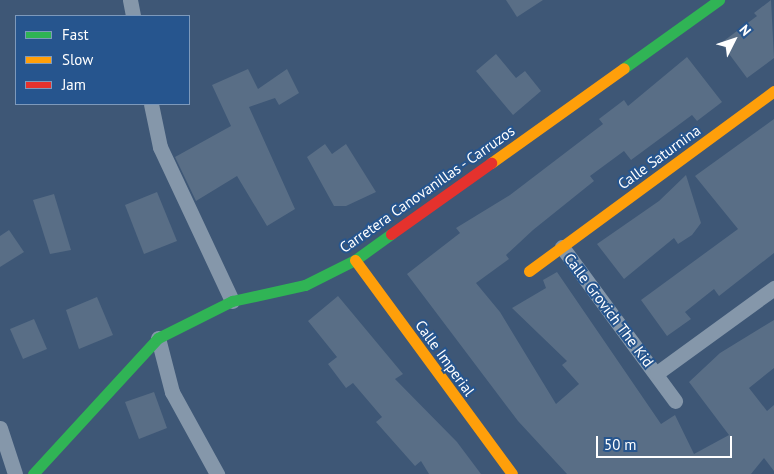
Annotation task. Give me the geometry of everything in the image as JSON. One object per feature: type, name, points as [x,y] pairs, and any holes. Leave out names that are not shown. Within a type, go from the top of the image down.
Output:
[{"type":"street","points":[[130,0],[133,15]]},
{"type":"street","name":"Carretera Canovanillas - Carruzos","points":[[32,474],[158,338],[232,300],[305,285],[355,260],[719,0]]},
{"type":"street","name":"Calle Saturnina","points":[[528,271],[774,91]]},
{"type":"street","points":[[151,105],[160,147],[232,300]]},
{"type":"street","name":"Calle Grovich The Kid","points":[[562,247],[657,373],[675,401]]},
{"type":"street","name":"Calle Imperial","points":[[355,260],[512,474]]},
{"type":"street","name":"Calle Grovich The Kid","points":[[657,373],[774,288]]},
{"type":"street","points":[[158,338],[172,392],[217,474]]},
{"type":"street","points":[[0,428],[15,474]]},
{"type":"building","points":[[506,0],[543,0],[517,17]]},
{"type":"building","points":[[771,0],[774,58],[747,78],[721,43],[757,16],[754,13]]},
{"type":"building","points":[[496,54],[516,78],[525,71],[541,91],[513,115],[476,71]]},
{"type":"building","points":[[687,57],[722,102],[697,121],[692,115],[631,160],[624,151],[590,176],[594,181],[533,230],[506,255],[509,259],[476,283],[500,312],[556,404],[579,384],[562,365],[567,361],[512,308],[546,288],[543,280],[557,272],[661,424],[675,415],[694,454],[729,435],[689,382],[720,353],[774,320],[774,368],[749,388],[767,411],[774,405],[774,471],[764,458],[751,474],[567,474],[518,421],[407,274],[460,233],[456,228],[510,195],[603,124],[599,119],[624,100],[628,106]]},
{"type":"building","points":[[248,69],[258,89],[287,69],[299,93],[279,105],[275,98],[249,107],[295,209],[267,226],[237,176],[196,201],[175,157],[231,126],[212,85]]},
{"type":"building","points":[[774,119],[774,253],[719,296],[714,289],[685,312],[691,319],[667,336],[641,300],[738,229],[695,176]]},
{"type":"building","points":[[325,144],[332,154],[346,144],[376,192],[346,206],[334,206],[307,157]]},
{"type":"building","points":[[686,175],[701,223],[692,235],[678,244],[674,238],[624,279],[597,244],[659,201]]},
{"type":"building","points":[[157,192],[177,241],[144,254],[125,205]]},
{"type":"building","points":[[54,194],[71,250],[50,254],[33,200]]},
{"type":"building","points":[[9,230],[24,252],[0,267],[0,236]]},
{"type":"building","points":[[338,296],[403,374],[395,379],[457,442],[481,474],[429,474],[421,461],[415,466],[376,422],[382,417],[353,383],[346,388],[328,364],[337,357],[308,321]]},
{"type":"building","points":[[97,297],[113,335],[79,349],[66,310]]},
{"type":"building","points":[[34,319],[47,349],[23,359],[10,329]]},
{"type":"building","points":[[154,392],[167,428],[139,439],[125,402]]},
{"type":"traffic: fast","points":[[624,68],[719,0]]},
{"type":"traffic: fast","points":[[33,474],[158,338],[232,301],[305,285],[355,260],[391,234]]},
{"type":"traffic: slow","points":[[491,163],[624,68]]},
{"type":"traffic: slow","points":[[529,271],[774,91]]},
{"type":"traffic: slow","points":[[355,260],[512,474]]},
{"type":"traffic: jam","points":[[391,234],[491,163]]}]
